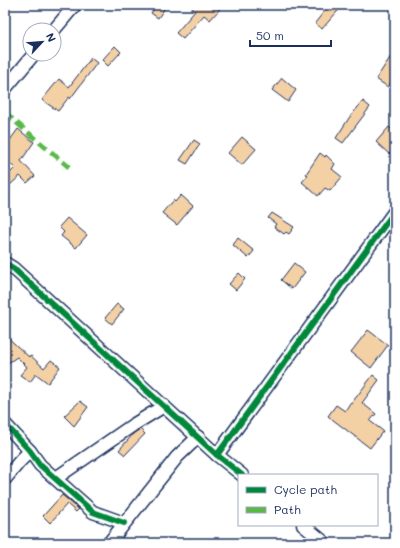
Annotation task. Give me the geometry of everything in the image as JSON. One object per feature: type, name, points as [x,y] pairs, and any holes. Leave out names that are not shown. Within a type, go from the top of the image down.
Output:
[{"type":"street","points":[[61,22],[75,5]]},
{"type":"street","points":[[5,89],[27,62]]},
{"type":"street","points":[[217,455],[395,211]]},
{"type":"street","points":[[8,269],[164,406],[217,455],[241,474]]},
{"type":"street","points":[[56,478],[133,425],[164,406]]},
{"type":"street","points":[[5,424],[40,465],[93,512],[124,523]]},
{"type":"street","points":[[109,543],[178,457],[198,437]]},
{"type":"street","points":[[5,479],[20,461],[30,452]]},
{"type":"street","points":[[304,526],[325,543]]},
{"type":"building","points":[[157,5],[167,5],[158,18],[151,13]]},
{"type":"building","points":[[189,5],[216,5],[220,9],[210,20],[204,15],[183,39],[176,33],[195,11]]},
{"type":"building","points":[[332,5],[343,5],[322,29],[315,23],[327,8],[328,9]]},
{"type":"building","points":[[115,46],[121,52],[108,66],[102,60]]},
{"type":"building","points":[[395,50],[395,76],[388,87],[376,79]]},
{"type":"building","points":[[91,58],[97,63],[70,99],[69,97],[58,111],[42,100],[59,79],[69,87]]},
{"type":"building","points":[[282,78],[296,90],[288,102],[272,90]]},
{"type":"building","points":[[363,101],[370,107],[343,143],[336,138],[349,118]]},
{"type":"building","points":[[389,127],[395,132],[395,148],[389,154],[376,142]]},
{"type":"building","points":[[18,129],[34,142],[21,161],[35,176],[27,183],[20,176],[10,185],[5,178],[15,168],[5,159],[5,147]]},
{"type":"building","points":[[242,137],[256,149],[242,165],[228,153]]},
{"type":"building","points":[[194,140],[200,144],[187,164],[180,160]]},
{"type":"building","points":[[320,153],[325,157],[326,155],[335,164],[332,169],[342,177],[330,191],[325,188],[318,196],[302,182],[308,175],[306,174]]},
{"type":"building","points":[[181,195],[193,206],[177,225],[162,213],[173,200],[175,202]]},
{"type":"building","points":[[272,213],[294,227],[289,234],[286,232],[284,234],[274,227],[276,224],[268,218]]},
{"type":"building","points":[[67,218],[87,235],[76,248],[61,236],[64,232],[59,227]]},
{"type":"building","points":[[238,238],[254,251],[248,258],[233,245]]},
{"type":"building","points":[[294,263],[305,272],[292,289],[281,280]]},
{"type":"building","points":[[239,273],[245,279],[236,290],[229,284]]},
{"type":"building","points":[[117,304],[124,309],[112,324],[105,318]]},
{"type":"building","points":[[368,330],[388,345],[371,368],[351,352]]},
{"type":"building","points":[[5,335],[29,357],[30,355],[44,368],[51,360],[60,367],[48,383],[36,374],[30,382],[20,375],[27,367],[17,357],[5,365]]},
{"type":"building","points":[[373,375],[379,380],[362,403],[376,414],[370,421],[383,431],[370,448],[328,416],[336,405],[345,411]]},
{"type":"building","points":[[80,401],[88,407],[74,426],[64,416]]},
{"type":"building","points":[[140,429],[145,434],[125,455],[119,450],[134,433]]},
{"type":"building","points":[[62,495],[79,509],[76,512],[67,504],[50,523],[43,516]]},
{"type":"marked path","points":[[5,113],[69,167]]},
{"type":"cycle path","points":[[217,455],[395,211]]},
{"type":"cycle path","points":[[5,263],[13,268],[217,455],[241,474]]},
{"type":"cycle path","points":[[5,424],[30,451],[40,465],[93,512],[124,523]]}]
